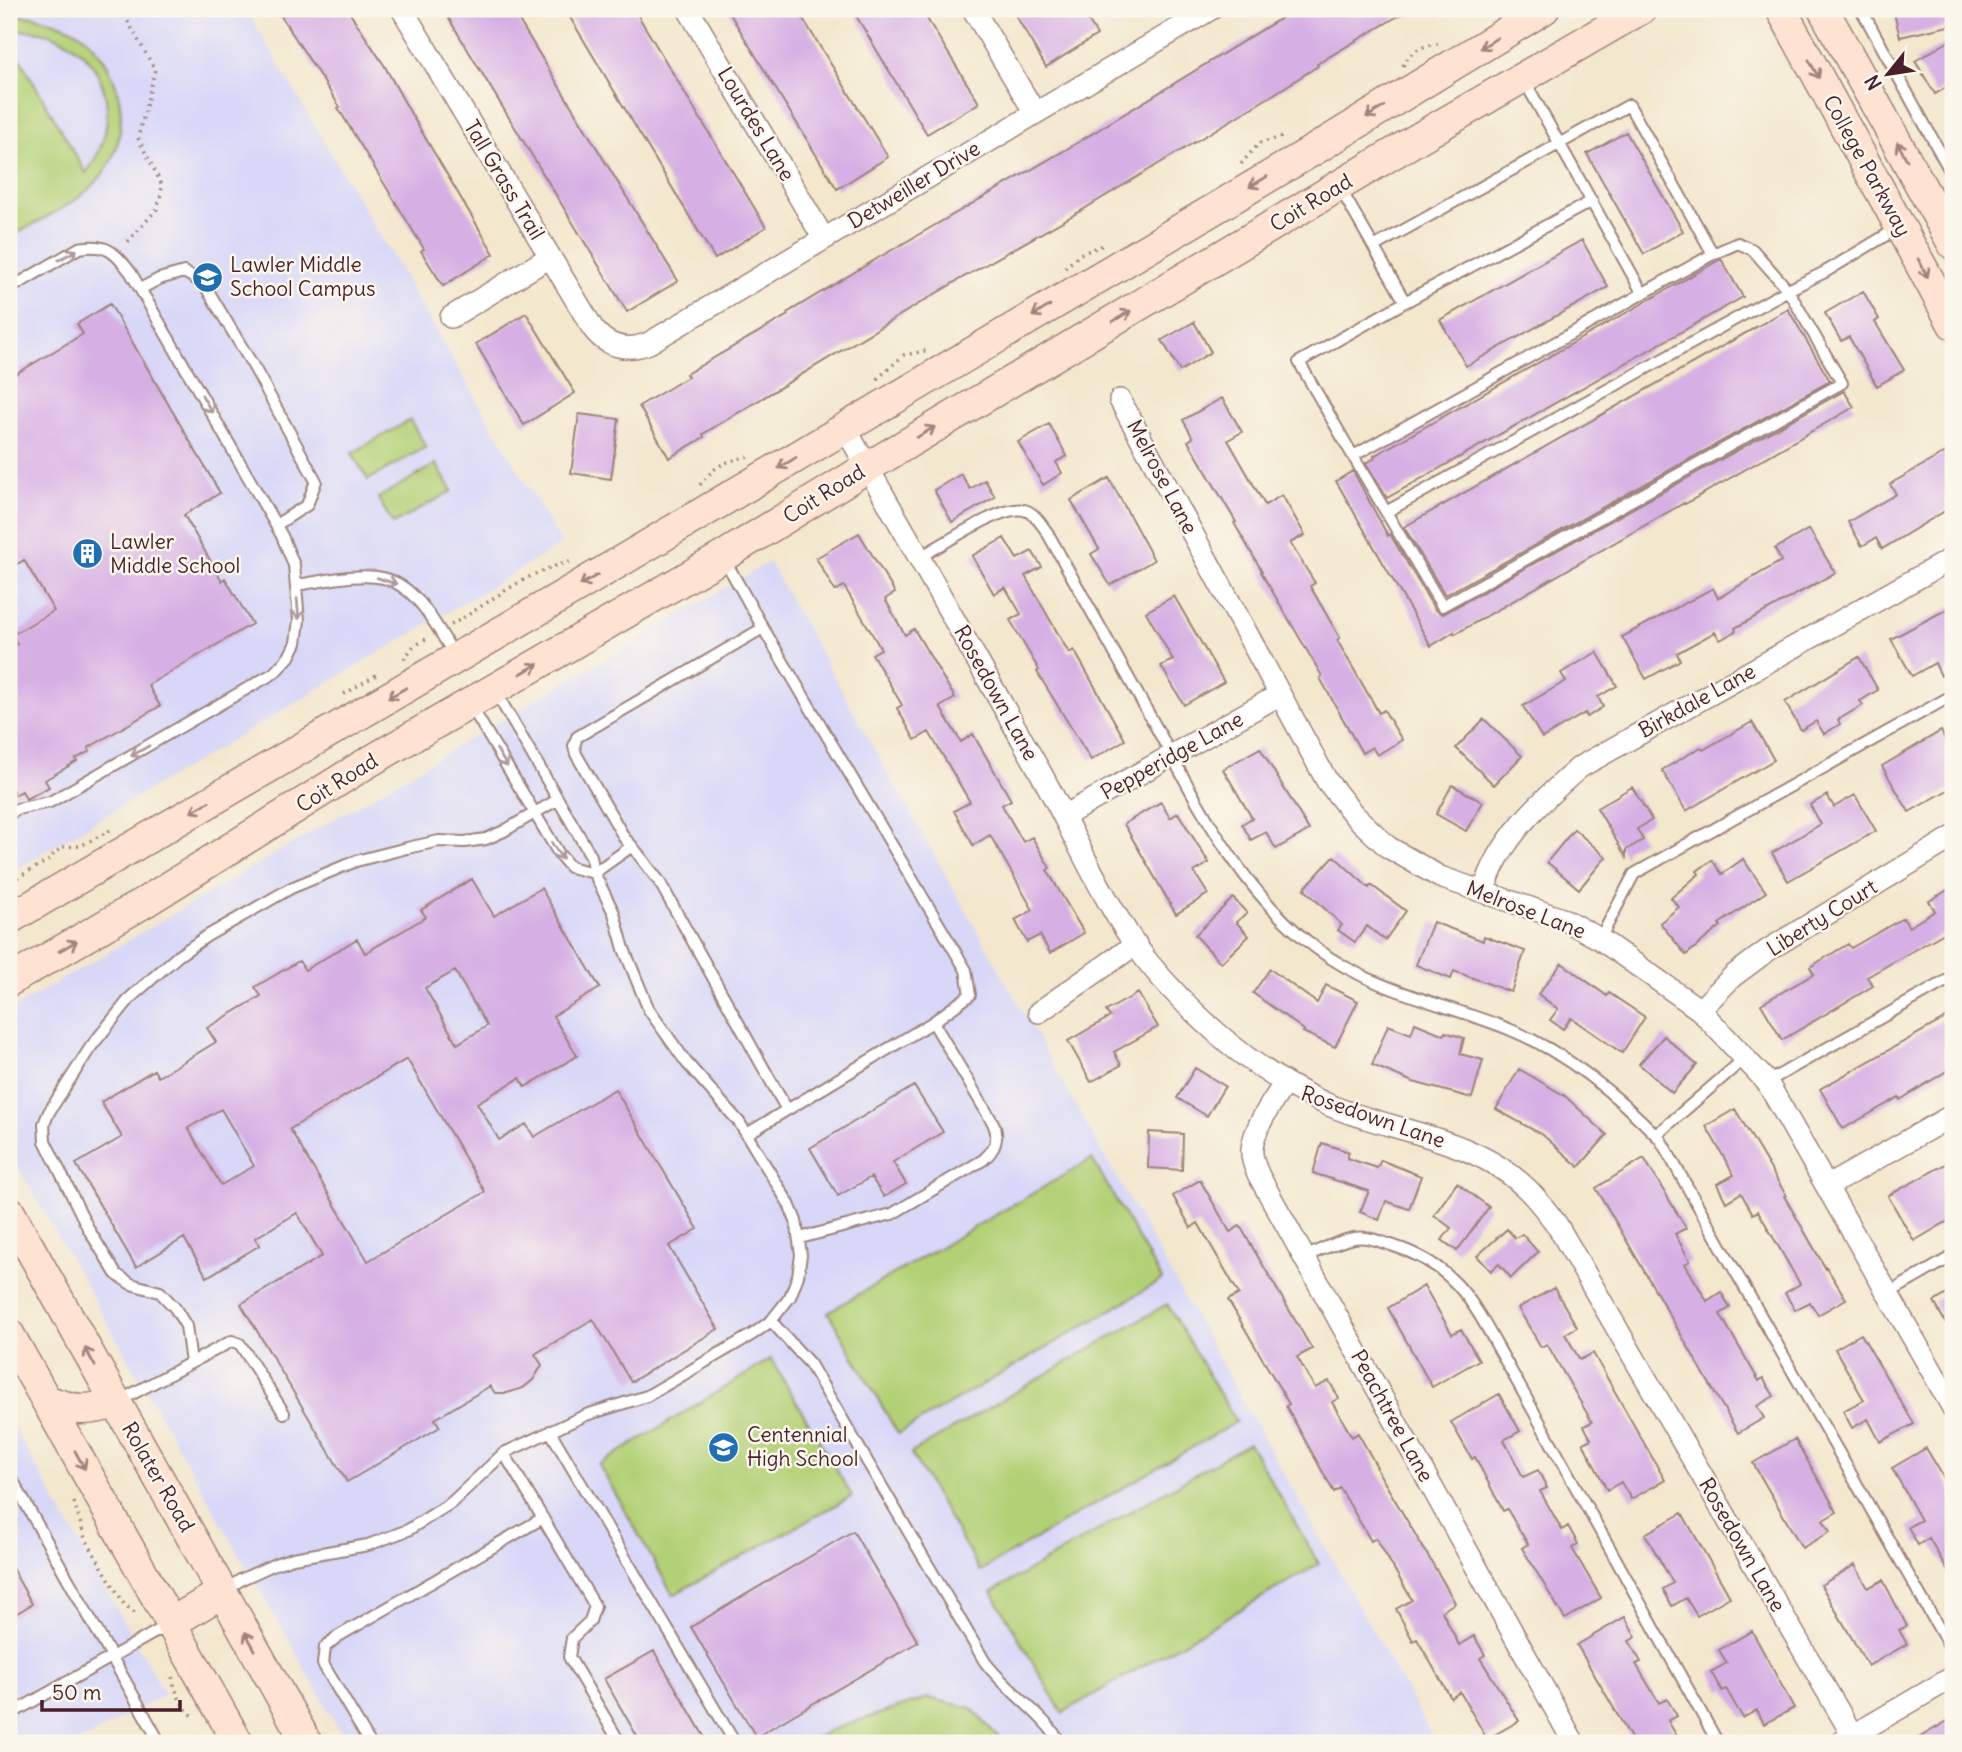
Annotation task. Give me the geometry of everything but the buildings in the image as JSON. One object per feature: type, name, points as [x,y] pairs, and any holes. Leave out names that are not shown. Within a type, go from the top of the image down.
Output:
[{"type":"main road","points":[[12,900],[456,659],[845,428],[1304,141],[1544,9]]},
{"type":"main road","name":"Coit Road","points":[[9,981],[145,902],[351,773],[722,557],[868,467],[1641,9]]},
{"type":"main road","name":"College Parkway","points":[[1781,9],[1953,324]]},
{"type":"main road","name":"College Parkway","points":[[1823,9],[1953,244]]},
{"type":"main road","points":[[1304,141],[1339,187]]},
{"type":"main road","points":[[1900,226],[1933,207]]},
{"type":"main road","points":[[456,659],[481,696]]},
{"type":"main road","name":"Rolater Road","points":[[9,1210],[307,1743]]},
{"type":"main road","points":[[9,1334],[238,1743]]},
{"type":"main road","points":[[46,1400],[65,1407],[90,1411],[116,1403]]},
{"type":"main road","points":[[171,1623],[223,1591]]},
{"type":"street","name":"Tall Grass Trail","points":[[402,9],[592,327],[600,338],[612,345]]},
{"type":"street","name":"Lourdes Lane","points":[[688,9],[824,239]]},
{"type":"street","points":[[973,9],[1035,113]]},
{"type":"street","name":"Detweiller Drive","points":[[612,345],[627,348],[649,343],[1211,9]]},
{"type":"street","points":[[451,317],[550,257]]},
{"type":"street","name":"Melrose Lane","points":[[1120,400],[1327,781],[1366,827],[1388,847],[1440,877],[1565,920],[1600,939],[1700,1010],[1767,1083],[1951,1400]]},
{"type":"street","name":"Rosedown Lane","points":[[845,428],[920,557],[1112,907],[1148,961],[1186,1004],[1219,1035],[1284,1084],[1330,1105],[1448,1142],[1490,1161],[1524,1185],[1557,1225],[1846,1740]]},
{"type":"street","name":"Birkdale Lane","points":[[1484,891],[1488,877],[1506,846],[1527,818],[1580,767],[1953,558]]},
{"type":"street","name":"Pepperidge Lane","points":[[1064,816],[1279,695]]},
{"type":"street","name":"Liberty Court","points":[[1700,1010],[1733,976],[1768,950],[1953,837]]},
{"type":"street","points":[[1039,1012],[1136,944]]},
{"type":"street","name":"Peachtree Lane","points":[[1284,1084],[1256,1135],[1252,1148],[1252,1160],[1259,1176],[1574,1743]]},
{"type":"street","points":[[1828,1186],[1953,1115]]},
{"type":"street","points":[[1846,1740],[1953,1677]]},
{"type":"lane","points":[[1861,9],[1953,176]]},
{"type":"lane","points":[[1522,78],[1643,294]]},
{"type":"lane","points":[[1375,246],[1629,105],[1713,254]]},
{"type":"lane","points":[[1339,187],[1405,302]]},
{"type":"lane","points":[[1353,456],[1713,254],[1738,243],[1753,250],[1788,290],[1842,383],[1442,606],[1353,456],[1299,362],[1592,201]]},
{"type":"lane","points":[[1386,512],[1825,272],[1900,226]]},
{"type":"lane","points":[[9,289],[79,248],[106,248],[117,255],[140,289],[276,525],[294,565],[299,620],[296,643],[289,657],[274,673],[50,802],[17,809],[9,814]]},
{"type":"lane","points":[[140,289],[159,279],[184,272],[204,284],[255,369],[316,481],[307,505],[276,525]]},
{"type":"lane","points":[[920,557],[1004,510],[1023,510],[1034,516],[1047,533],[1224,847],[1284,919],[1317,949],[1362,976],[1424,1002],[1514,1031],[1553,1052],[1620,1099],[1656,1135],[1953,1653]]},
{"type":"lane","points":[[722,557],[966,970],[970,995],[933,1022],[747,1134]]},
{"type":"lane","points":[[296,584],[363,577],[382,577],[396,583],[415,596],[456,659]]},
{"type":"lane","points":[[763,628],[577,737],[574,746],[625,839],[659,881],[787,1110]]},
{"type":"lane","points":[[1600,939],[1634,874],[1953,695]]},
{"type":"lane","points":[[481,696],[534,813],[565,863],[570,867],[594,873],[632,846]]},
{"type":"lane","points":[[223,1591],[242,1579],[293,1558],[368,1545],[408,1530],[451,1503],[504,1453],[586,1415],[647,1396],[753,1334],[771,1321],[794,1289],[800,1264],[800,1238],[789,1204],[747,1134],[726,1105],[686,1062],[659,1027],[634,976],[614,913],[594,873],[588,851],[557,800],[481,696]]},
{"type":"lane","points":[[191,1363],[186,1326],[175,1308],[160,1293],[121,1279],[89,1230],[45,1141],[44,1124],[49,1112],[90,1048],[115,1014],[160,971],[207,936],[291,888],[356,861],[439,841],[481,841],[557,800]]},
{"type":"lane","points":[[1767,1083],[1953,977]]},
{"type":"lane","points":[[800,1238],[892,1214],[983,1160],[992,1151],[997,1135],[995,1127],[933,1022]]},
{"type":"lane","points":[[1656,1135],[1745,1058]]},
{"type":"lane","points":[[1304,1257],[1355,1238],[1374,1239],[1431,1261],[1457,1282],[1509,1367],[1718,1743]]},
{"type":"lane","points":[[1889,1293],[1953,1256]]},
{"type":"lane","points":[[771,1321],[810,1364],[985,1662],[1004,1685],[1045,1721],[1061,1743]]},
{"type":"lane","points":[[116,1403],[232,1341],[240,1344],[284,1413]]},
{"type":"lane","points":[[550,1431],[735,1743]]},
{"type":"lane","points":[[504,1453],[595,1606],[590,1621],[572,1638],[569,1657],[620,1743]]},
{"type":"lane","points":[[9,1474],[160,1743]]},
{"type":"lane","points":[[370,1743],[324,1664],[325,1647],[337,1637],[542,1518]]},
{"type":"lane","points":[[9,1715],[171,1623]]},
{"type":"path","points":[[117,255],[157,209],[162,185],[138,138],[155,70],[121,9]]},
{"type":"path","points":[[1400,71],[1413,51],[1446,41]]},
{"type":"path","points":[[1237,168],[1259,143],[1304,141]]},
{"type":"path","points":[[1062,270],[1080,254],[1112,242]]},
{"type":"path","points":[[876,382],[886,369],[904,355],[933,349]]},
{"type":"path","points":[[695,489],[708,472],[725,462],[754,456]]},
{"type":"path","points":[[396,664],[405,659],[413,647],[523,580],[556,564],[579,560]]},
{"type":"path","points":[[344,694],[378,674]]},
{"type":"path","points":[[12,900],[55,852],[64,847],[80,846],[112,829]]},
{"type":"shaded area","name":"Lawler Middle School Campus","points":[[9,9],[246,9],[562,544],[9,873]]},
{"type":"shaded area","name":"Centennial High School","points":[[769,562],[1436,1743],[347,1743],[9,1151],[9,1011]]},
{"type":"shaded area","points":[[9,1419],[165,1694],[78,1743],[9,1743]]},
{"type":"green space","points":[[32,16],[77,32],[90,42],[102,57],[112,74],[118,93],[120,131],[107,167],[86,192],[9,238],[9,40],[86,173],[97,155],[107,117],[106,97],[100,79],[90,62],[76,48],[45,33],[9,31],[9,17]]},
{"type":"green space","points":[[410,420],[426,447],[368,480],[352,453]]},
{"type":"green space","points":[[436,464],[452,491],[393,524],[378,498]]},
{"type":"green space","points":[[1092,1159],[1162,1280],[898,1434],[828,1312]]},
{"type":"green space","points":[[1167,1304],[1236,1422],[980,1571],[911,1453]]},
{"type":"green space","points":[[771,1359],[852,1496],[673,1595],[599,1465]]},
{"type":"green space","points":[[1249,1443],[1319,1564],[1062,1713],[992,1592]]},
{"type":"green space","points":[[927,1698],[971,1708],[1004,1743],[811,1741],[828,1731]]},
{"type":"place","name":"Lawler Middle School Campus","points":[[207,277]]},
{"type":"place","name":"Lawler Middle School","points":[[87,554]]},
{"type":"place","name":"Centennial High School","points":[[724,1447]]}]
